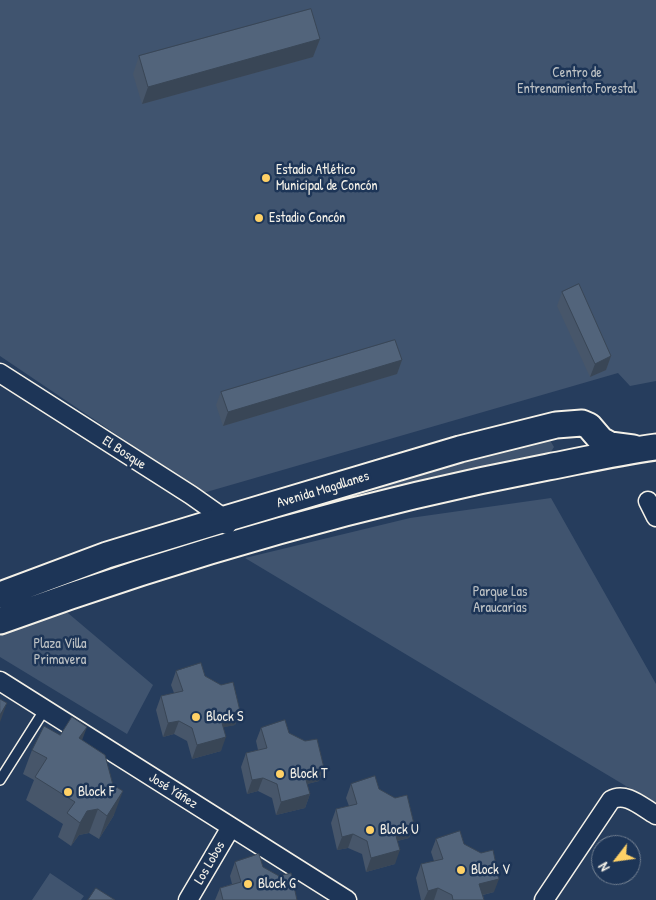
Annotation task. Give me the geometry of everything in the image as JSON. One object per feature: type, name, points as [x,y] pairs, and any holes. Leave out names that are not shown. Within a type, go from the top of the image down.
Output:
[{"type":"main road","name":"Avenida Magallanes","points":[[0,595],[107,555],[225,519],[460,449],[556,426],[582,423],[589,426],[601,440],[610,445],[651,448]]},
{"type":"main road","points":[[546,467],[563,454],[566,445],[564,436],[556,426]]},
{"type":"main road","name":"Avenida Magallanes","points":[[0,621],[116,580],[233,544],[441,488],[651,448]]},
{"type":"street","name":"El Bosque","points":[[0,374],[225,519]]},
{"type":"street","points":[[225,519],[233,544]]},
{"type":"street","name":"José Yáñez","points":[[0,681],[347,900]]},
{"type":"street","points":[[544,900],[608,804],[616,797],[627,798],[656,816]]},
{"type":"street","name":"Los Lobos","points":[[188,900],[231,827]]},
{"type":"lane","points":[[0,780],[45,709]]},
{"type":"green space","name":"Estadio Atlético Municipal de Concón","points":[[0,0],[656,0],[656,381],[630,386],[618,373],[203,493],[0,356]]},
{"type":"green space","points":[[548,437],[554,447],[547,458],[250,531],[247,521]]},
{"type":"green space","name":"Parque Las Araucarias","points":[[551,498],[656,684],[656,804],[245,558],[410,518]]},
{"type":"green space","points":[[203,533],[205,540],[0,613],[0,605]]},
{"type":"green space","name":"Plaza Villa Primavera","points":[[62,608],[153,685],[127,734],[0,657],[0,636]]},
{"type":"green space","points":[[50,873],[84,896],[81,900],[32,900]]},
{"type":"building","points":[[311,9],[320,39],[148,87],[139,56]]},
{"type":"building","points":[[579,284],[611,356],[595,364],[562,292]]},
{"type":"building","points":[[395,340],[402,360],[228,412],[221,392]]},
{"type":"building","name":"Block S","points":[[201,663],[205,676],[221,685],[233,682],[240,711],[220,716],[226,737],[197,745],[192,728],[179,721],[168,723],[161,696],[183,691],[176,671]]},
{"type":"building","points":[[0,699],[7,703],[0,715]]},
{"type":"building","points":[[72,717],[87,727],[79,738],[105,755],[113,785],[123,791],[107,816],[98,809],[87,811],[80,823],[67,813],[75,802],[35,777],[47,758],[32,750],[44,726],[60,735]]},
{"type":"building","name":"Block T","points":[[285,720],[289,733],[305,741],[317,739],[324,768],[304,773],[310,794],[281,802],[277,784],[263,778],[252,780],[246,753],[267,748],[261,728]]},
{"type":"building","name":"Block U","points":[[375,776],[379,789],[395,798],[407,795],[414,824],[394,829],[400,850],[371,858],[367,841],[353,834],[342,837],[336,809],[357,804],[351,784]]},
{"type":"building","name":"Block V","points":[[460,831],[464,844],[481,853],[493,850],[499,879],[479,884],[484,900],[453,900],[452,895],[438,888],[428,891],[421,864],[443,859],[436,839]]},
{"type":"building","points":[[259,854],[263,867],[279,876],[291,873],[297,900],[223,900],[220,888],[241,882],[235,862]]},
{"type":"building","points":[[96,888],[115,900],[88,900]]},
{"type":"place","name":"Estadio Atlético Municipal de Concón","points":[[266,178]]},
{"type":"place","name":"Estadio Concón","points":[[259,218]]},
{"type":"place","name":"Block S","points":[[196,717]]},
{"type":"place","name":"Block T","points":[[280,774]]},
{"type":"place","name":"Block F","points":[[68,792]]},
{"type":"place","name":"Block U","points":[[370,830]]},
{"type":"place","name":"Block V","points":[[461,870]]},
{"type":"place","name":"Block G","points":[[248,884]]},
{"type":"park label","name":"Centro de Entrenamiento Forestal","points":[[577,82]]}]
